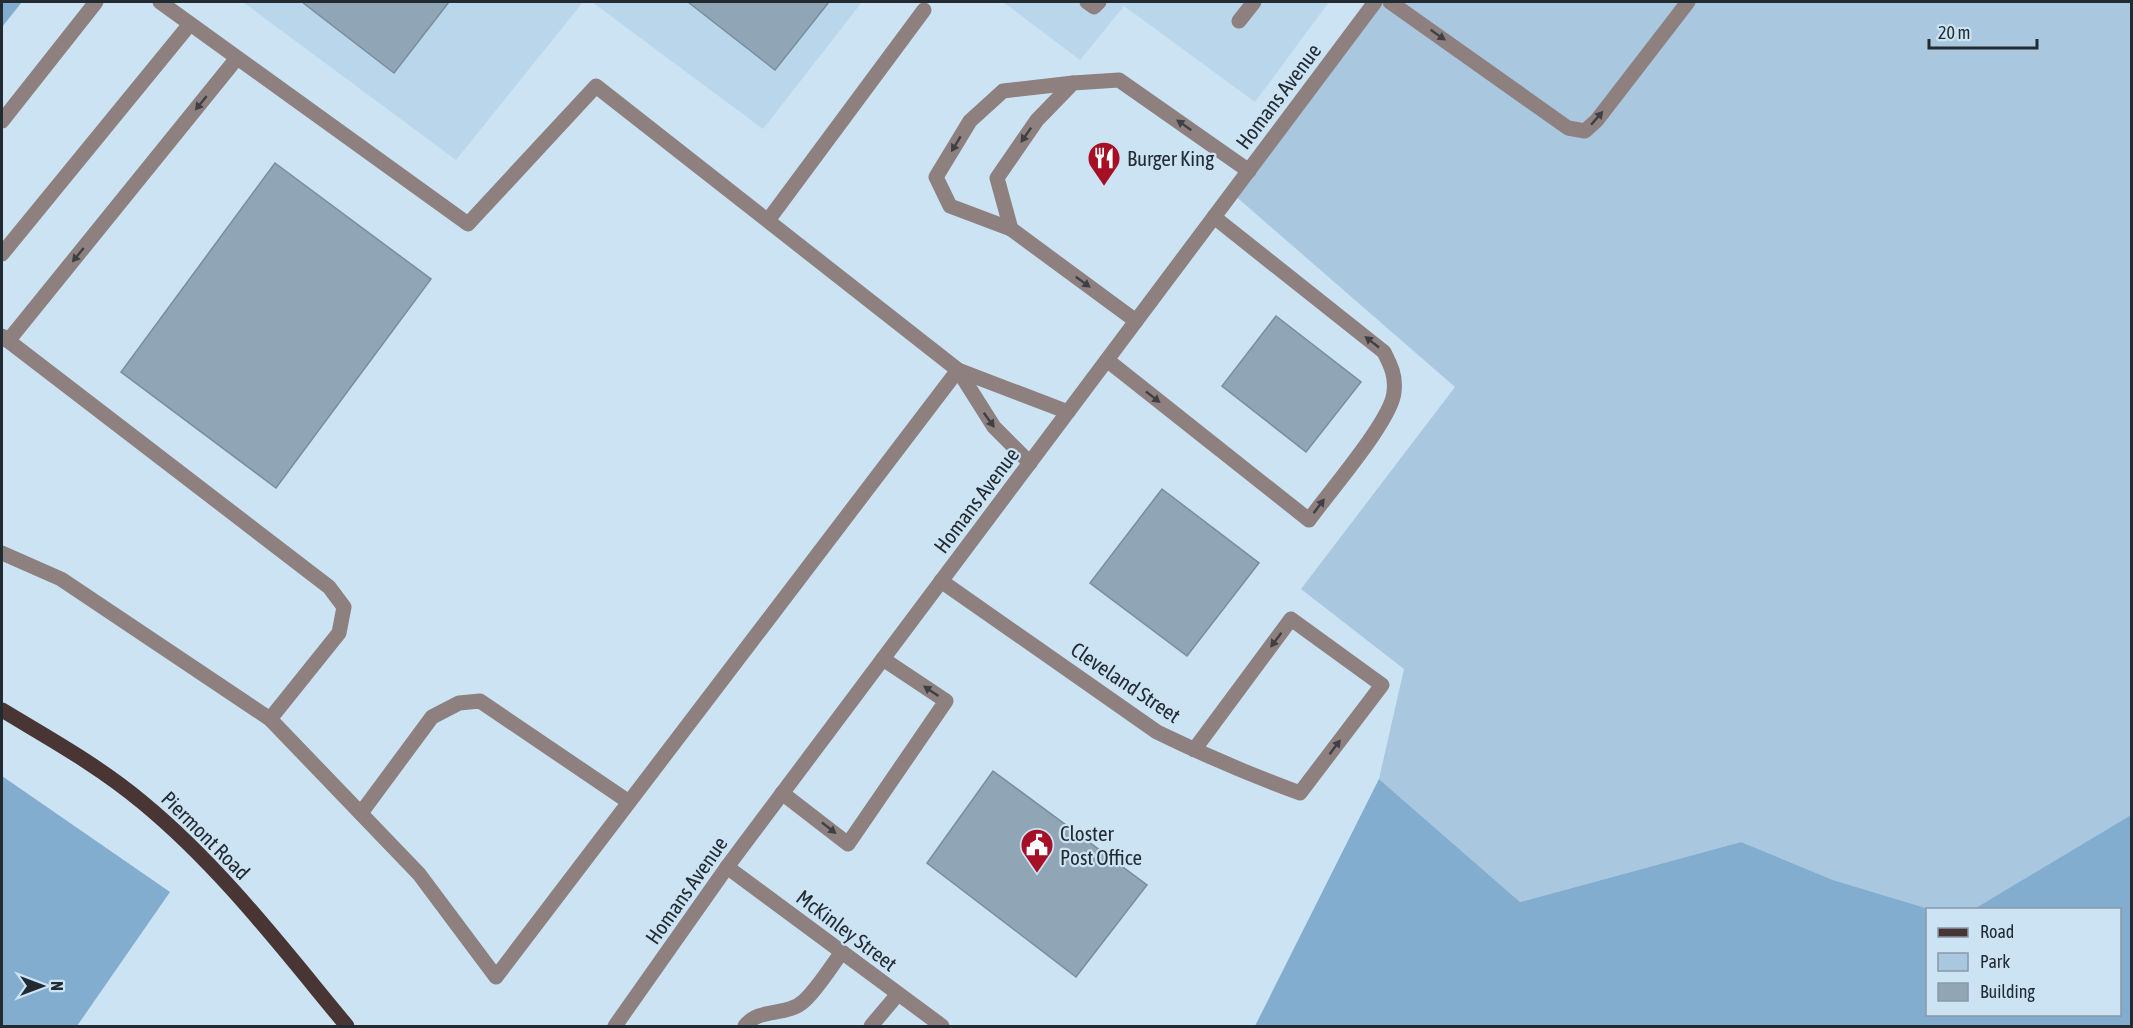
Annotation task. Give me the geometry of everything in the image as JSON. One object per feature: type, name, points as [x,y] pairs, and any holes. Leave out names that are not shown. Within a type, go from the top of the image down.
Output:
[{"type":"main road","name":"Piermont Road","points":[[2,710],[74,752],[142,802],[214,868],[347,1026]]},
{"type":"street","points":[[2,121],[96,2]]},
{"type":"street","points":[[160,2],[468,224],[596,86],[769,219],[958,370],[1068,412]]},
{"type":"street","points":[[1087,2],[1094,7],[1099,2]]},
{"type":"street","points":[[1239,21],[1254,2]]},
{"type":"street","name":"Homans Avenue","points":[[615,1026],[782,792],[1375,2]]},
{"type":"street","points":[[1390,2],[1568,128],[1585,131],[1688,2]]},
{"type":"street","points":[[769,219],[924,10]]},
{"type":"street","points":[[2,254],[190,24]]},
{"type":"street","points":[[237,58],[5,338],[329,587],[345,607],[339,633],[270,719]]},
{"type":"street","points":[[1136,321],[1011,229],[950,206],[936,177],[970,121],[1002,91],[1119,80],[1249,171]]},
{"type":"street","points":[[1011,229],[996,178],[1037,120],[1073,83]]},
{"type":"street","points":[[1107,360],[1309,520],[1384,418],[1394,394],[1394,374],[1384,352],[1214,217]]},
{"type":"street","points":[[958,370],[994,427],[1030,463]]},
{"type":"street","points":[[2,553],[61,579],[270,719],[419,874],[496,977],[958,370]]},
{"type":"street","name":"Cleveland Street","points":[[942,581],[1157,732],[1194,750],[1300,793],[1382,685],[1292,619],[1194,750]]},
{"type":"street","points":[[782,792],[848,844],[946,701],[884,659]]},
{"type":"street","points":[[361,813],[432,717],[459,703],[480,701],[629,802]]},
{"type":"street","name":"McKinley Street","points":[[727,867],[942,1026]]},
{"type":"street","points":[[745,1026],[750,1020],[763,1013],[778,1011],[803,1002],[842,952]]},
{"type":"street","points":[[871,1026],[898,994]]},
{"type":"shaded area","points":[[2,2],[22,2],[2,27]]},
{"type":"shaded area","points":[[243,2],[583,2],[456,160]]},
{"type":"shaded area","points":[[592,2],[862,2],[763,129]]},
{"type":"shaded area","points":[[1003,2],[1329,2],[1255,102],[1124,6],[1080,60]]},
{"type":"shaded area","points":[[2,776],[170,892],[77,1026],[2,1026]]},
{"type":"shaded area","points":[[1379,779],[1520,902],[1741,842],[1833,880],[1926,908],[1926,1016],[2121,1016],[2121,908],[1976,908],[2131,815],[2131,1026],[1255,1026]]},
{"type":"green space","points":[[1377,2],[2131,2],[2131,815],[1976,908],[1926,908],[1833,880],[1741,842],[1520,902],[1379,779],[1404,669],[1301,589],[1455,387],[1233,194]]},
{"type":"building","points":[[302,2],[449,2],[394,73]]},
{"type":"building","points":[[688,2],[829,2],[775,70]]},
{"type":"building","points":[[275,163],[431,279],[276,488],[121,372]]},
{"type":"building","points":[[1276,316],[1361,382],[1306,452],[1222,386]]},
{"type":"building","points":[[1162,489],[1259,563],[1187,656],[1090,583]]},
{"type":"building","name":"Closter Post Office","points":[[993,771],[1147,885],[1076,977],[927,863]]},
{"type":"place","name":"Burger King","points":[[1104,187]]},
{"type":"place","name":"Closter Post Office","points":[[1037,874]]}]
